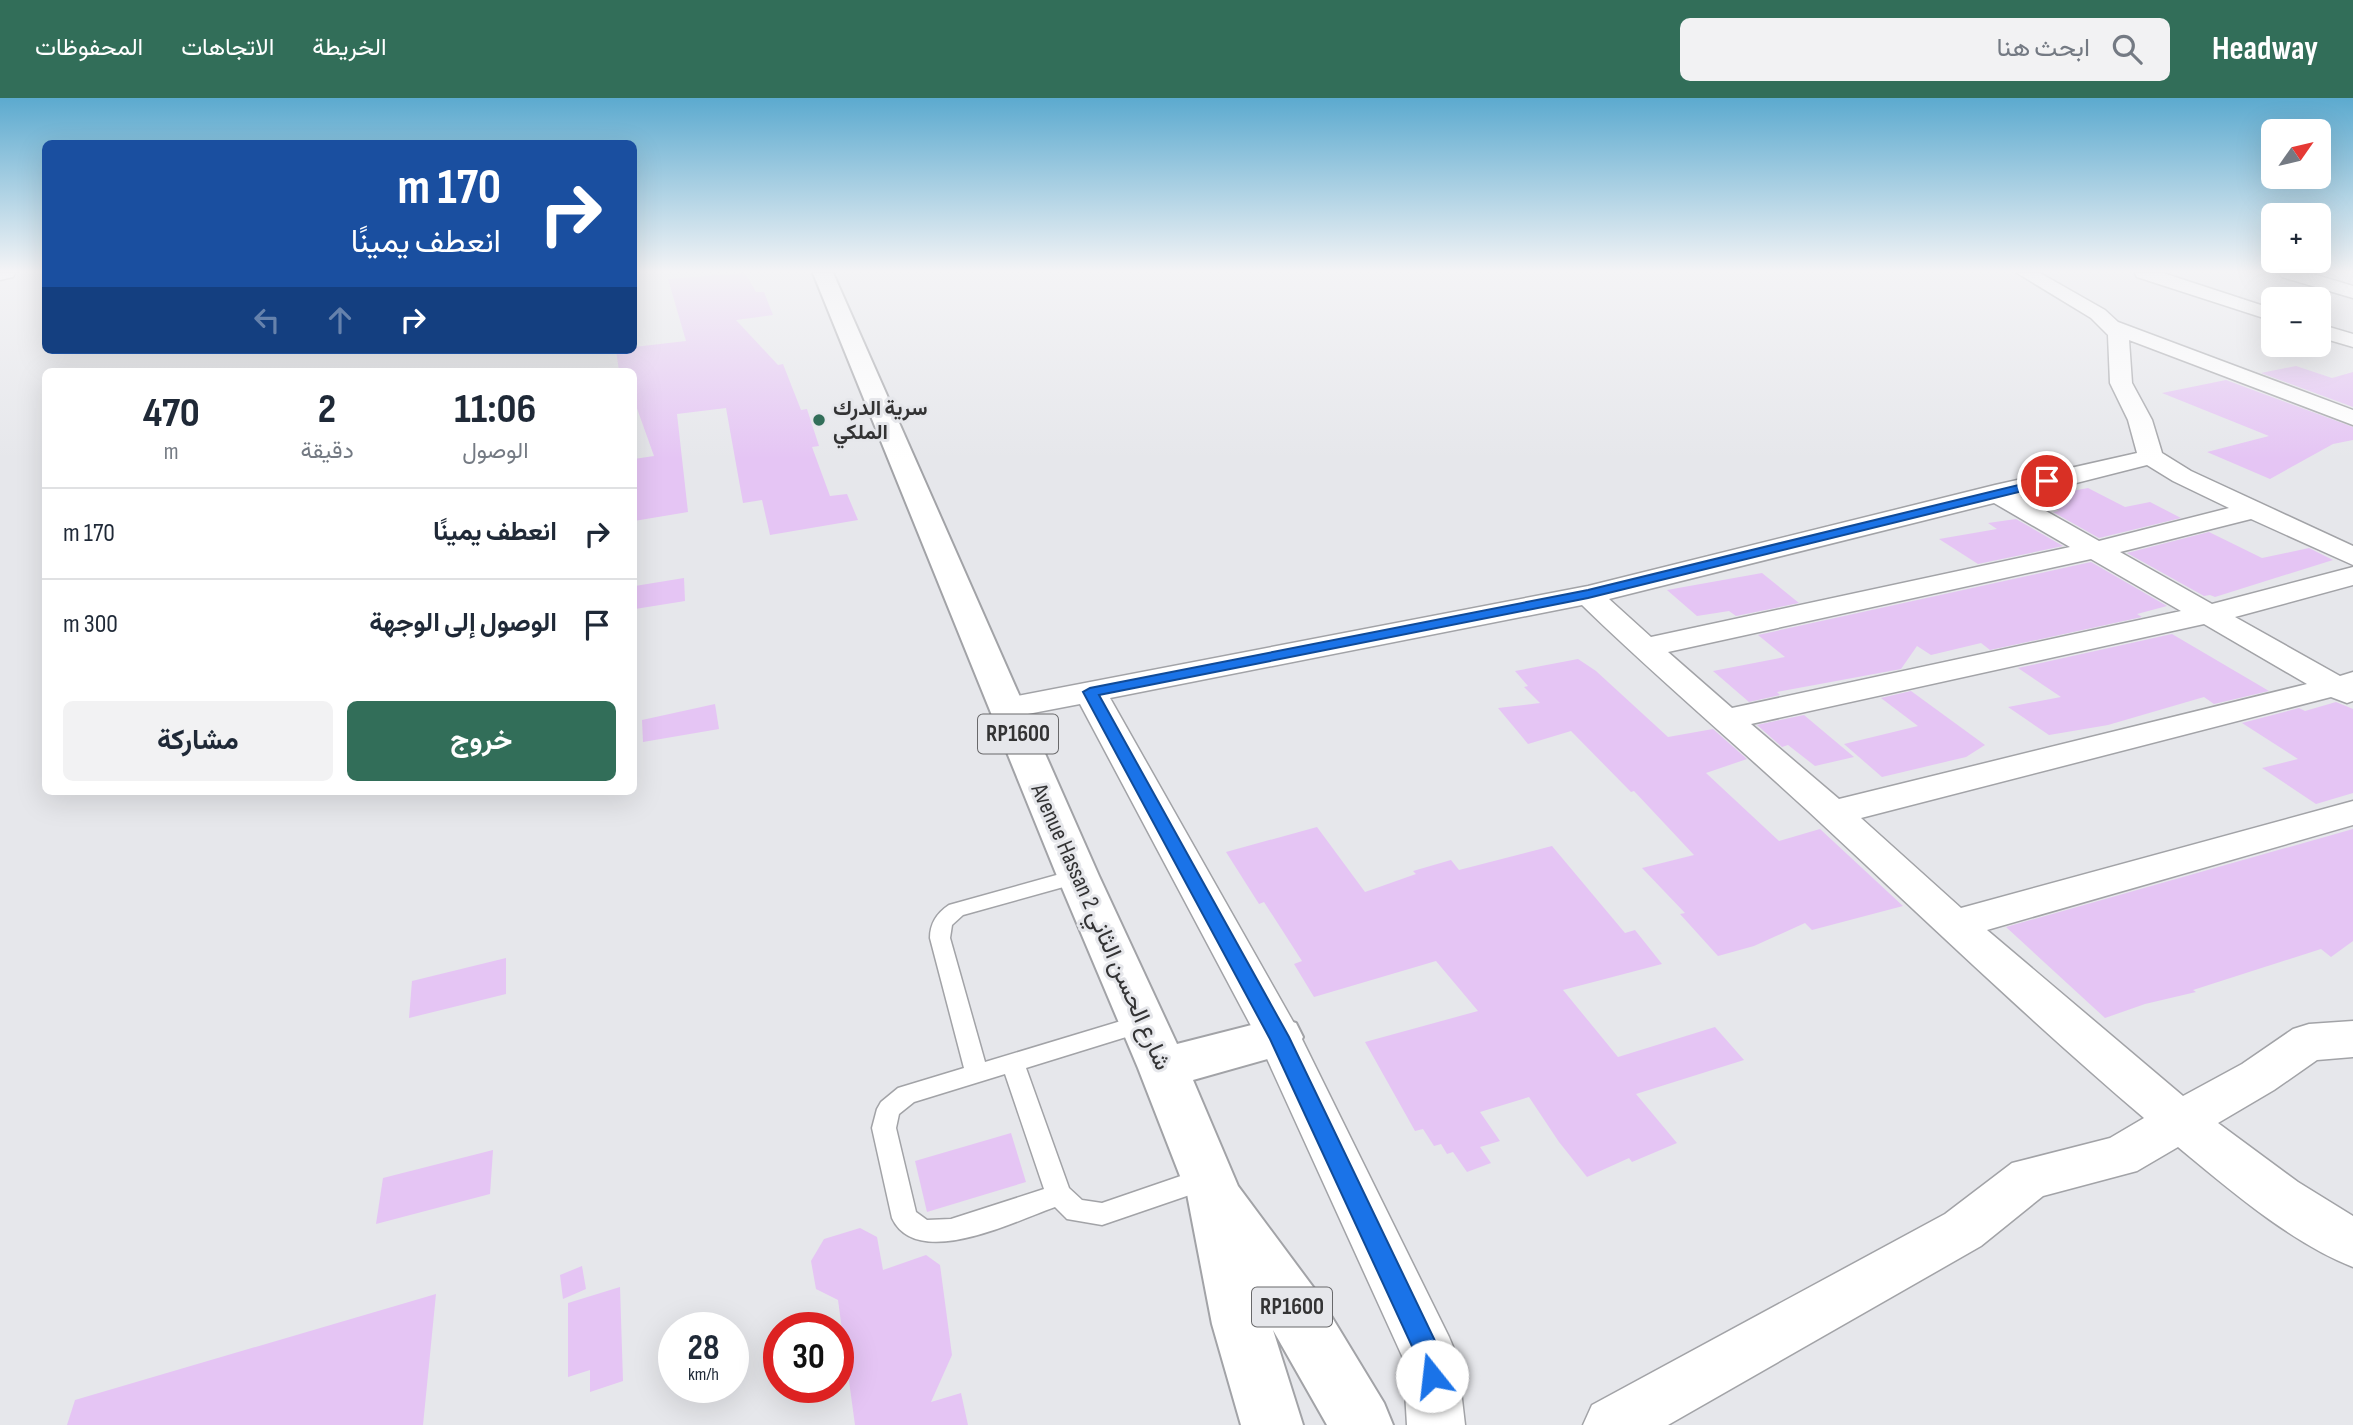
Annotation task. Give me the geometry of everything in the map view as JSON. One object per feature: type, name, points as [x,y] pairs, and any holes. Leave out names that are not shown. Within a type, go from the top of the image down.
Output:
[{"type":"main road","name":"Avenue Hassan 2 شارع الحسن الثاني","points":[[849,335],[1078,876],[1144,1023],[1211,1186],[1242,1324],[1272,1425]]},
{"type":"main road","points":[[1163,1068],[1279,1037]]},
{"type":"main road","name":"Avenue Hassan 2 شارع الحسن الثاني","points":[[1211,1186],[1295,1311],[1362,1425]]},
{"type":"street","points":[[2118,335],[2121,383],[2140,420],[2151,457]]},
{"type":"street","points":[[2134,335],[2353,418]]},
{"type":"street","points":[[2334,335],[2353,341]]},
{"type":"street","points":[[1007,708],[1588,594],[2151,457],[2353,557]]},
{"type":"street","points":[[1995,493],[2347,688]]},
{"type":"street","points":[[1643,648],[2096,550],[2254,510]]},
{"type":"street","points":[[1727,719],[2210,614],[2353,576]]},
{"type":"street","points":[[1588,594],[1643,648],[1833,813],[1953,925],[2179,1122],[2261,1184],[2353,1243]]},
{"type":"street","points":[[1833,813],[2347,688]]},
{"type":"street","points":[[1090,692],[1279,1037],[1430,1356],[1436,1425]]},
{"type":"street","points":[[1953,925],[2353,813]]},
{"type":"street","points":[[1612,1425],[1963,1230],[2029,1178],[2120,1156],[2258,1077],[2309,1042],[2348,1044]]},
{"type":"lane","points":[[977,1074],[940,938],[943,921],[956,910],[1078,876]]},
{"type":"lane","points":[[1059,1195],[937,1233],[923,1232],[905,1218],[884,1128],[889,1109],[906,1095],[1144,1023]]},
{"type":"lane","points":[[1013,1063],[1059,1195],[1076,1211],[1102,1214],[1211,1186]]},
{"type":"building","points":[[684,335],[750,335],[778,365],[783,364],[801,410],[807,409],[819,446],[812,447],[830,496],[847,494],[858,520],[770,535],[762,500],[743,503],[726,408],[677,414],[688,512],[637,520],[637,459],[654,456],[637,408],[637,368],[619,368],[617,354],[637,354],[637,347],[686,341]]},
{"type":"building","points":[[2296,366],[2332,378],[2353,372],[2353,407],[2261,373]]},
{"type":"building","points":[[2226,380],[2353,427],[2353,440],[2333,444],[2270,479],[2207,452],[2269,436],[2162,393]]},
{"type":"building","points":[[2088,488],[2125,507],[2150,502],[2181,518],[2099,538],[2034,498]]},
{"type":"building","points":[[2016,519],[2063,546],[1978,564],[1939,539],[1997,529],[1988,523]]},
{"type":"building","points":[[2209,532],[2262,558],[2309,548],[2333,560],[2215,597],[2204,596],[2127,553]]},
{"type":"building","points":[[2091,562],[2167,606],[2137,614],[2142,617],[1990,650],[1981,643],[1931,655],[1917,646],[1901,669],[1777,692],[1780,695],[1749,702],[1713,671],[1785,657],[1758,635]]},
{"type":"building","points":[[1762,573],[1799,603],[1736,616],[1729,611],[1697,616],[1667,590]]},
{"type":"building","points":[[684,578],[685,601],[637,609],[637,586]]},
{"type":"building","points":[[2172,634],[2269,691],[2214,704],[2204,697],[2108,725],[2049,735],[2008,707],[2061,697],[2018,668]]},
{"type":"building","points":[[1578,659],[1596,671],[1668,737],[1713,729],[1747,759],[1706,773],[1779,841],[1820,829],[1903,906],[1812,930],[1805,923],[1754,946],[1718,956],[1680,914],[1685,913],[1642,868],[1694,855],[1634,791],[1631,792],[1571,731],[1528,744],[1498,708],[1540,703],[1524,687],[1528,686],[1515,671]]},
{"type":"building","points":[[1911,691],[1985,745],[1966,757],[1882,777],[1844,744],[1918,726],[1881,698]]},
{"type":"building","points":[[2336,702],[2353,709],[2353,793],[2316,804],[2262,768],[2298,759],[2242,723],[2299,708],[2305,711]]},
{"type":"building","points":[[715,704],[719,729],[643,742],[642,720]]},
{"type":"building","points":[[1804,715],[1854,757],[1815,766],[1788,745],[1782,747],[1757,725]]},
{"type":"building","points":[[1317,827],[1365,892],[1416,874],[1413,871],[1451,860],[1459,870],[1552,846],[1625,933],[1635,930],[1662,964],[1563,990],[1618,1057],[1715,1027],[1744,1060],[1636,1094],[1677,1143],[1632,1162],[1629,1158],[1587,1177],[1559,1142],[1529,1097],[1480,1112],[1500,1141],[1480,1147],[1491,1163],[1467,1172],[1453,1152],[1447,1154],[1441,1144],[1434,1146],[1423,1129],[1415,1131],[1365,1042],[1478,1011],[1436,961],[1314,997],[1294,964],[1302,961],[1264,902],[1259,904],[1226,852]]},
{"type":"building","points":[[2353,829],[2353,941],[2331,957],[2321,949],[2193,990],[2196,992],[2145,1004],[2105,1018],[2006,927]]},
{"type":"building","points":[[506,958],[506,994],[409,1018],[412,981]]},
{"type":"building","points":[[1011,1133],[1026,1182],[927,1212],[915,1161]]},
{"type":"building","points":[[493,1150],[490,1194],[376,1224],[383,1178]]},
{"type":"building","points":[[860,1228],[877,1237],[883,1270],[926,1255],[940,1265],[952,1355],[931,1402],[961,1393],[968,1425],[855,1425],[852,1403],[854,1312],[840,1312],[838,1300],[816,1289],[811,1261],[824,1239]]},
{"type":"building","points":[[582,1266],[586,1289],[563,1299],[560,1275]]},
{"type":"building","points":[[620,1287],[623,1381],[590,1392],[590,1370],[568,1377],[568,1303]]},
{"type":"building","points":[[436,1294],[423,1425],[67,1425],[75,1400]]},
{"type":"place","name":"سرية الدرك الملكي","points":[[819,420]]},
{"type":"route","points":[[1432,1376],[1430,1356],[1279,1037],[1090,692],[1588,594],[2047,481]]}]
